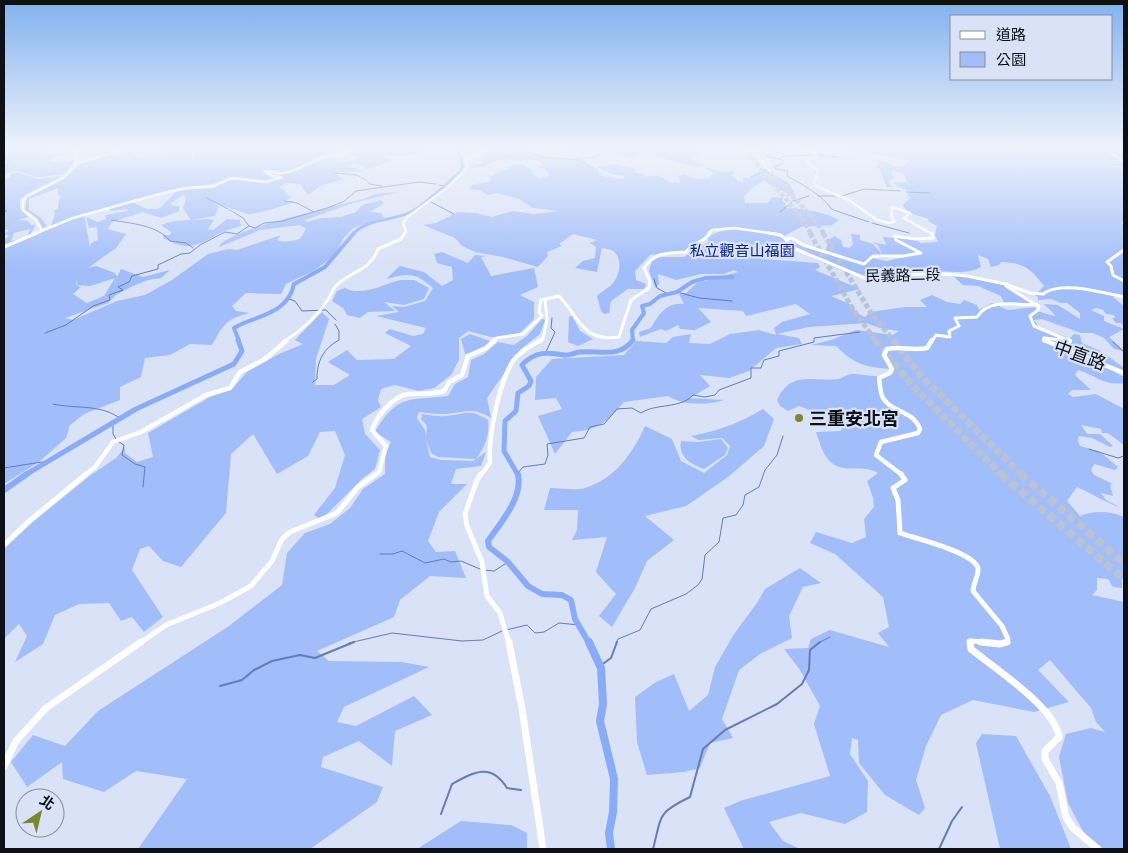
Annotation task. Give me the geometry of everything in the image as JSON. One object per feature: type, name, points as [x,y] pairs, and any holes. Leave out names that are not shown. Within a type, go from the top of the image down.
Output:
[{"type":"street","points":[[41,188],[22,201],[23,210],[36,220],[42,231]]},
{"type":"street","points":[[4,247],[73,218],[171,191],[198,188]]},
{"type":"street","points":[[4,546],[29,521],[92,470],[110,444],[141,432],[206,395],[230,388],[240,372],[265,359],[281,344],[308,326],[327,302],[335,286],[357,269],[374,260],[378,249],[403,237],[406,231],[403,222],[407,217],[449,188]]},
{"type":"street","points":[[786,239],[790,238],[801,245],[822,249],[864,264],[873,256],[888,258],[895,255],[904,256],[920,253],[896,240],[895,236],[915,239],[933,238],[932,233],[904,218],[910,213],[902,209],[892,208],[894,222],[888,223],[873,217],[858,204],[822,188]]},
{"type":"street","name":"民義路二段","points":[[545,299],[555,296],[561,298],[587,333],[607,339],[619,337],[630,303],[649,288],[650,281],[644,268],[654,255],[686,252],[690,246],[706,239],[712,230],[721,228],[734,228],[784,236],[796,249],[851,274],[865,278],[933,274],[976,277],[1037,294],[1043,294],[1053,289],[1083,288],[1124,297]]},
{"type":"street","points":[[1124,247],[1107,262],[1111,266],[1113,275],[1124,281]]},
{"type":"street","points":[[1000,283],[1036,304]]},
{"type":"street","points":[[4,766],[16,742],[46,708],[166,625],[220,603],[251,586],[272,561],[282,539],[297,529],[337,513],[358,488],[379,472],[386,446],[372,430],[372,427],[380,415],[395,400],[414,393],[430,395],[444,391],[449,382],[462,375],[465,359],[471,354],[483,350],[498,338],[512,339],[530,329],[542,316],[539,301],[545,299],[547,320],[543,339],[524,351],[509,370],[498,395],[497,411],[489,450],[490,463],[477,480],[465,514],[467,526],[479,551],[487,596],[500,613],[522,698],[532,778],[540,814],[542,849]]},
{"type":"street","points":[[1036,304],[1020,306],[996,304],[981,311],[978,317],[955,318],[959,326],[949,331],[950,337],[936,335],[928,348],[912,351],[893,346],[887,349],[884,355],[892,369],[890,373],[879,378],[883,397],[914,418],[920,429],[918,433],[881,442],[876,455],[900,473],[905,480],[893,488],[898,500],[900,533],[964,554],[976,564],[978,569],[973,592],[1002,626],[1008,639],[1000,644],[970,641],[970,649],[1044,708],[1058,728],[1059,737],[1045,751],[1045,759],[1059,783],[1066,817],[1073,828],[1098,849]]},
{"type":"street","name":"中直路","points":[[1036,304],[1038,310],[1030,316],[1034,326],[1070,341],[1044,338],[1044,341],[1124,373]]},
{"type":"green space","points":[[4,188],[38,188],[20,199],[20,209],[28,217],[19,220],[28,221],[31,225],[35,225],[31,234],[28,235],[30,229],[14,233],[11,241],[19,239],[4,245],[4,240],[9,236],[4,234],[9,230],[4,229]]},
{"type":"green space","points":[[45,188],[181,188],[84,214],[90,248],[91,243],[98,240],[97,227],[89,228],[86,217],[98,222],[106,219],[105,215],[128,211],[127,209],[111,211],[109,209],[132,202],[147,209],[157,209],[178,190],[281,188],[291,197],[285,201],[295,201],[280,207],[249,214],[214,203],[219,207],[215,216],[191,220],[183,208],[186,199],[184,195],[171,203],[173,206],[179,206],[179,211],[161,218],[143,212],[112,222],[108,229],[126,234],[116,248],[88,268],[96,266],[115,273],[117,277],[121,269],[143,277],[170,270],[161,278],[148,280],[116,295],[108,303],[65,318],[73,320],[117,301],[145,295],[172,280],[208,254],[228,249],[237,250],[281,235],[277,240],[286,242],[300,239],[306,229],[300,225],[260,230],[219,247],[226,240],[241,233],[286,218],[367,198],[376,194],[399,192],[353,203],[305,220],[307,222],[320,218],[341,217],[356,212],[362,205],[381,200],[384,203],[370,212],[381,213],[384,218],[353,228],[343,239],[335,255],[315,270],[286,284],[281,294],[246,293],[232,306],[236,311],[249,313],[230,320],[219,332],[212,345],[190,344],[170,355],[145,358],[141,377],[120,387],[120,400],[84,414],[70,425],[66,438],[39,462],[4,484],[4,247],[50,228],[55,215],[54,210],[58,209],[59,199],[62,197],[58,194],[58,188],[29,199],[29,210],[40,217],[47,226],[43,228],[37,218],[25,210],[27,197]],"holes":[[[77,278],[77,285],[90,286],[115,278],[104,296],[87,303],[73,294],[81,287],[76,285]]]},
{"type":"green space","points":[[303,188],[318,188],[308,195]]},
{"type":"green space","points":[[752,188],[744,196],[745,203],[767,203],[773,197],[783,198],[782,201],[785,203],[786,208],[820,213],[839,220],[832,225],[801,227],[784,236],[736,227],[709,230],[701,242],[690,245],[685,251],[650,255],[635,271],[636,280],[646,284],[644,289],[628,289],[611,301],[609,313],[604,314],[601,311],[597,296],[611,285],[617,276],[619,262],[616,254],[612,250],[602,248],[597,272],[575,268],[583,261],[595,258],[596,247],[590,243],[597,240],[573,234],[559,244],[562,246],[547,252],[548,256],[538,267],[503,257],[475,252],[462,246],[455,238],[423,225],[436,223],[458,212],[476,213],[492,217],[513,211],[534,214],[558,211],[533,208],[519,199],[498,193],[487,195],[480,190],[470,189]]},
{"type":"green space","points":[[777,188],[792,188],[795,194],[785,197],[788,194]]},
{"type":"green space","name":"私立觀音山福園","points":[[900,188],[1124,188],[1124,221],[1121,223],[1124,225],[1124,296],[1113,297],[1124,306],[1124,327],[1121,323],[1116,323],[1112,318],[1115,318],[1114,315],[1106,314],[1103,310],[1096,308],[1091,310],[1104,316],[1104,321],[1124,329],[1109,337],[1124,351],[1114,349],[1104,338],[1093,333],[1081,333],[1042,319],[1034,320],[1039,327],[1066,337],[1064,339],[1071,342],[1070,338],[1074,334],[1080,335],[1082,343],[1101,351],[1124,368],[1124,373],[1116,370],[1115,372],[1124,377],[1124,383],[1117,384],[1106,382],[1078,370],[1075,375],[1091,390],[1072,390],[1068,394],[1073,397],[1096,394],[1124,409],[1124,445],[1108,433],[1102,433],[1101,429],[1081,425],[1087,434],[1100,434],[1113,446],[1110,447],[1092,438],[1079,436],[1078,441],[1080,446],[1100,452],[1118,467],[1115,470],[1094,464],[1091,470],[1094,475],[1113,484],[1110,485],[1113,496],[1101,493],[1106,500],[1119,507],[1077,487],[1067,501],[1080,516],[1102,512],[1124,517],[1124,579],[1122,579],[1122,588],[1113,587],[1108,579],[1097,578],[1097,590],[1092,595],[1124,602],[1124,849],[1101,849],[1085,835],[1068,803],[1059,757],[1066,734],[1091,728],[1105,732],[1096,722],[1091,708],[1050,660],[1038,670],[1069,702],[1034,712],[973,700],[941,715],[926,746],[916,780],[925,808],[919,815],[885,795],[859,763],[858,740],[852,738],[850,754],[868,781],[867,812],[845,824],[801,813],[769,822],[783,841],[800,849],[744,849],[724,808],[740,801],[830,776],[814,724],[820,706],[800,670],[784,649],[808,648],[811,639],[830,630],[889,647],[878,633],[889,627],[883,597],[835,554],[810,543],[816,532],[852,543],[866,537],[864,519],[874,507],[867,481],[878,473],[872,470],[839,467],[833,464],[824,453],[816,432],[840,431],[850,420],[866,421],[864,418],[840,413],[822,415],[799,406],[788,411],[780,406],[777,400],[789,384],[803,379],[828,380],[852,374],[876,376],[890,373],[891,369],[867,366],[855,361],[836,346],[811,345],[831,340],[856,330],[893,335],[899,331],[880,328],[866,323],[809,327],[777,334],[799,338],[802,344],[776,348],[749,371],[729,378],[700,375],[710,386],[690,398],[724,400],[696,404],[681,402],[668,396],[624,402],[601,424],[589,429],[572,432],[555,454],[538,416],[562,409],[556,398],[535,400],[536,377],[552,359],[624,355],[636,341],[666,343],[673,337],[691,334],[689,343],[710,344],[730,334],[759,330],[776,335],[774,328],[782,322],[810,314],[796,304],[746,316],[743,311],[698,308],[711,322],[695,330],[680,329],[678,325],[666,331],[661,329],[640,337],[639,332],[651,328],[657,318],[668,307],[684,304],[679,294],[686,293],[697,283],[738,272],[734,270],[724,274],[701,274],[676,280],[658,274],[659,284],[655,288],[649,271],[652,261],[659,257],[684,257],[708,242],[708,238],[715,233],[723,231],[756,231],[784,239],[786,243],[773,242],[770,244],[777,252],[763,253],[763,259],[818,263],[820,267],[815,270],[860,289],[831,296],[854,306],[855,312],[865,317],[870,312],[905,307],[927,307],[920,300],[932,295],[947,302],[960,304],[964,300],[977,305],[979,310],[992,303],[1008,310],[1035,307],[1037,311],[1054,316],[1044,304],[1058,305],[1080,319],[1080,313],[1067,303],[1051,299],[1038,300],[1038,297],[1031,292],[1038,292],[1044,286],[1031,271],[1021,265],[1001,262],[999,265],[991,267],[988,259],[978,255],[981,267],[970,271],[933,271],[871,277],[839,269],[805,253],[787,241],[789,240],[804,247],[821,250],[865,265],[826,251],[828,240],[835,236],[841,240],[843,247],[850,248],[853,244],[851,234],[860,235],[860,240],[873,244],[882,254],[878,245],[872,242],[886,245],[883,237],[917,240],[920,243],[938,242],[935,235],[937,226],[928,221],[929,219],[910,213],[903,205],[910,198],[907,195],[910,191]],"holes":[[[893,255],[904,257],[887,261],[871,258],[866,264],[870,256],[886,258]]]},
{"type":"green space","points":[[227,219],[240,220],[241,226],[201,243],[189,246],[163,238],[163,235],[170,235],[171,232],[161,225],[173,221],[214,220],[208,229],[213,230]]},
{"type":"green space","points":[[442,252],[468,263],[475,255],[488,256],[481,257],[491,276],[534,268],[538,287],[520,295],[534,302],[534,319],[517,336],[491,337],[468,331],[459,338],[459,360],[451,375],[434,388],[419,391],[395,385],[381,389],[378,400],[381,407],[362,419],[365,434],[380,450],[375,469],[363,478],[321,520],[314,515],[335,488],[345,455],[335,431],[320,432],[308,456],[277,474],[253,434],[231,454],[226,513],[181,567],[163,561],[149,546],[140,549],[132,570],[163,617],[144,632],[132,617],[121,621],[109,603],[79,604],[55,615],[43,644],[15,662],[27,636],[19,624],[4,639],[4,549],[33,522],[91,475],[116,458],[125,447],[125,453],[137,462],[153,457],[148,433],[210,397],[233,388],[247,372],[279,354],[303,344],[295,340],[322,312],[329,319],[316,359],[315,385],[334,385],[350,375],[328,362],[347,350],[357,360],[394,359],[411,346],[385,333],[390,329],[413,336],[423,334],[426,328],[376,316],[399,312],[392,306],[404,307],[425,301],[433,288],[421,279],[411,275],[386,279],[400,266],[424,272],[442,286],[453,280],[452,267],[437,263],[434,254]]},
{"type":"green space","points":[[953,276],[970,277],[1004,285],[1033,303],[1004,303],[1001,296],[978,286],[963,285]]},
{"type":"green space","points":[[401,280],[414,280],[429,288],[424,299],[404,305],[384,302],[395,311],[368,312],[360,318],[347,315],[343,308],[332,301],[337,291],[345,288],[359,291],[373,289]]},
{"type":"green space","points":[[572,316],[580,331],[593,339],[578,346],[568,342],[569,317]]},
{"type":"green space","points":[[542,319],[545,320],[540,334],[521,349],[487,398],[491,418],[473,411],[444,414],[419,412],[417,418],[425,430],[426,437],[427,426],[421,419],[422,414],[443,416],[472,413],[488,420],[486,441],[476,459],[486,452],[481,466],[456,469],[451,484],[467,484],[439,512],[428,541],[436,552],[455,551],[466,578],[430,576],[400,600],[394,617],[317,651],[329,661],[402,662],[429,667],[344,707],[337,722],[356,726],[414,696],[432,715],[395,731],[392,766],[359,741],[323,757],[321,767],[383,787],[377,802],[310,849],[138,849],[187,779],[136,771],[104,792],[63,779],[62,762],[27,787],[11,762],[33,735],[65,746],[98,711],[229,626],[282,585],[287,553],[305,533],[330,524],[350,508],[363,489],[385,474],[385,455],[391,442],[375,432],[383,419],[391,411],[406,401],[448,396],[455,384],[468,377],[471,360],[484,354],[498,342],[514,345],[527,336]],"holes":[[[426,438],[431,453],[438,457],[476,459],[473,461],[441,460],[430,457]]]},
{"type":"green space","points":[[470,334],[490,341],[479,350],[465,354],[461,339]]},
{"type":"green space","points":[[763,409],[774,419],[764,446],[728,477],[686,506],[645,516],[674,540],[647,561],[635,588],[612,627],[599,616],[616,594],[596,572],[607,537],[572,540],[577,530],[578,510],[544,510],[550,488],[581,489],[596,484],[622,464],[635,446],[645,426],[672,439],[681,461],[704,473],[727,455],[730,446],[722,438],[698,440],[691,436],[728,426]]},
{"type":"green space","points":[[721,439],[728,448],[725,455],[704,469],[686,459],[681,451],[681,441],[698,442]]},
{"type":"green space","points":[[800,568],[821,583],[803,587],[789,616],[792,638],[760,654],[739,670],[722,719],[733,738],[710,743],[700,768],[684,772],[647,775],[637,742],[635,697],[656,682],[674,674],[689,711],[708,695],[715,667],[734,634],[765,589]]},
{"type":"green space","points":[[982,734],[1016,736],[1050,796],[1071,849],[1000,849],[976,743]]},
{"type":"green space","points":[[461,821],[511,825],[527,833],[527,849],[417,849]]},
{"type":"waterway","points":[[314,212],[343,202],[356,191],[378,188]]},
{"type":"waterway","points":[[354,234],[373,222],[404,215],[417,209],[442,188]]},
{"type":"waterway","points":[[808,188],[819,196]]},
{"type":"waterway","points":[[842,196],[864,189],[900,191]]},
{"type":"waterway","points":[[906,192],[930,193]]},
{"type":"waterway","points":[[793,201],[809,196]]},
{"type":"waterway","points":[[819,196],[836,196]]},
{"type":"waterway","points":[[819,196],[831,209],[869,222]]},
{"type":"waterway","points":[[207,198],[228,209]]},
{"type":"waterway","points":[[285,201],[297,203],[314,212]]},
{"type":"waterway","points":[[431,202],[454,214]]},
{"type":"waterway","points":[[780,212],[792,202]]},
{"type":"waterway","points":[[4,210],[7,211],[4,213]]},
{"type":"waterway","points":[[230,210],[243,218],[249,226]]},
{"type":"waterway","points":[[249,226],[255,228],[264,223],[283,221],[314,212]]},
{"type":"waterway","points":[[111,220],[151,228],[170,241],[186,243],[193,248]]},
{"type":"waterway","points":[[872,223],[909,233]]},
{"type":"waterway","points":[[45,333],[66,325],[93,306],[110,300],[109,295],[123,290],[118,287],[129,282],[132,276],[158,269],[158,265],[181,254],[190,253],[200,245],[225,232],[237,234],[249,226]]},
{"type":"waterway","points":[[239,341],[234,328],[278,308],[291,294],[294,284],[325,267],[354,234]]},
{"type":"waterway","points":[[633,340],[632,330],[644,313],[642,306],[650,304],[660,296],[677,292],[692,282],[706,278],[733,277]]},
{"type":"waterway","points":[[654,279],[657,288],[668,294]]},
{"type":"waterway","points":[[677,292],[699,298],[732,301]]},
{"type":"waterway","points":[[289,299],[295,301],[302,311],[326,310],[336,320]]},
{"type":"waterway","points":[[546,352],[555,332],[551,328],[552,318]]},
{"type":"waterway","points":[[313,382],[317,379],[318,367],[322,356],[329,347],[339,340],[339,331],[335,324]]},
{"type":"waterway","points":[[518,473],[523,467],[545,464],[548,455],[547,444],[584,438],[590,427],[604,424],[617,409],[632,408],[641,413],[682,402],[693,395],[705,397],[715,395],[719,390],[751,378],[751,368],[761,368],[764,360],[779,356],[779,351],[814,342],[814,338],[860,332]]},
{"type":"waterway","points":[[25,475],[136,409],[234,364],[242,351],[238,340]]},
{"type":"waterway","points":[[518,475],[504,451],[505,421],[516,411],[518,393],[529,386],[531,381],[522,365],[532,357],[542,354],[570,355],[579,352],[615,352],[621,350],[633,340]]},
{"type":"waterway","points":[[1113,342],[1124,352]]},
{"type":"waterway","points":[[53,404],[95,408],[118,417],[126,416]]},
{"type":"waterway","points":[[113,425],[113,434],[116,439]]},
{"type":"waterway","points":[[616,643],[618,639],[640,630],[651,609],[686,594],[698,585],[702,579],[705,555],[719,542],[723,518],[736,515],[743,505],[745,495],[759,487],[765,470],[777,455],[783,436]]},
{"type":"waterway","points":[[119,442],[124,445],[122,455],[135,464],[145,467],[143,487]]},
{"type":"waterway","points":[[1089,449],[1118,458],[1124,456]]},
{"type":"waterway","points":[[4,468],[48,461]]},
{"type":"waterway","points":[[4,490],[27,474]]},
{"type":"waterway","points":[[518,474],[519,483],[514,501],[505,518],[488,541],[489,547],[507,561],[528,586],[542,594],[562,595],[571,600],[575,619],[589,643]]},
{"type":"waterway","points":[[380,554],[393,554],[402,551],[425,563],[444,559],[451,562],[461,561],[480,569]]},
{"type":"waterway","points":[[484,570],[494,571],[508,562]]},
{"type":"waterway","points":[[506,630],[527,625],[535,633],[544,632],[559,623],[579,625]]},
{"type":"waterway","points":[[349,643],[392,633],[462,641],[483,640],[502,631]]},
{"type":"waterway","points":[[820,642],[830,637]]},
{"type":"waterway","points":[[220,686],[242,680],[254,670],[272,661],[300,655],[315,658],[354,642]]},
{"type":"waterway","points":[[589,642],[601,668],[603,704],[600,721],[614,779],[613,812],[609,833],[611,849]]},
{"type":"waterway","points":[[600,666],[611,658],[617,642]]},
{"type":"waterway","points":[[653,849],[662,816],[672,807],[690,797],[703,749],[725,730],[777,704],[802,684],[809,670],[810,650],[820,642]]},
{"type":"waterway","points":[[441,814],[452,784],[475,773],[488,772],[501,780],[507,788],[521,790]]},
{"type":"waterway","points":[[939,849],[952,821],[962,807]]},
{"type":"tunnel","points":[[777,188],[803,220],[811,234]]},
{"type":"tunnel","points":[[785,188],[816,222],[824,234]]},
{"type":"tunnel","points":[[810,233],[852,308],[876,341]]},
{"type":"tunnel","points":[[823,233],[871,313],[894,341]]},
{"type":"tunnel","points":[[875,340],[912,385],[1001,474]]},
{"type":"tunnel","points":[[893,340],[921,376],[1022,475]]},
{"type":"tunnel","points":[[1001,474],[1124,579]]},
{"type":"tunnel","points":[[1021,474],[1124,563]]},
{"type":"place","name":"三重安北宮","points":[[799,418]]}]
